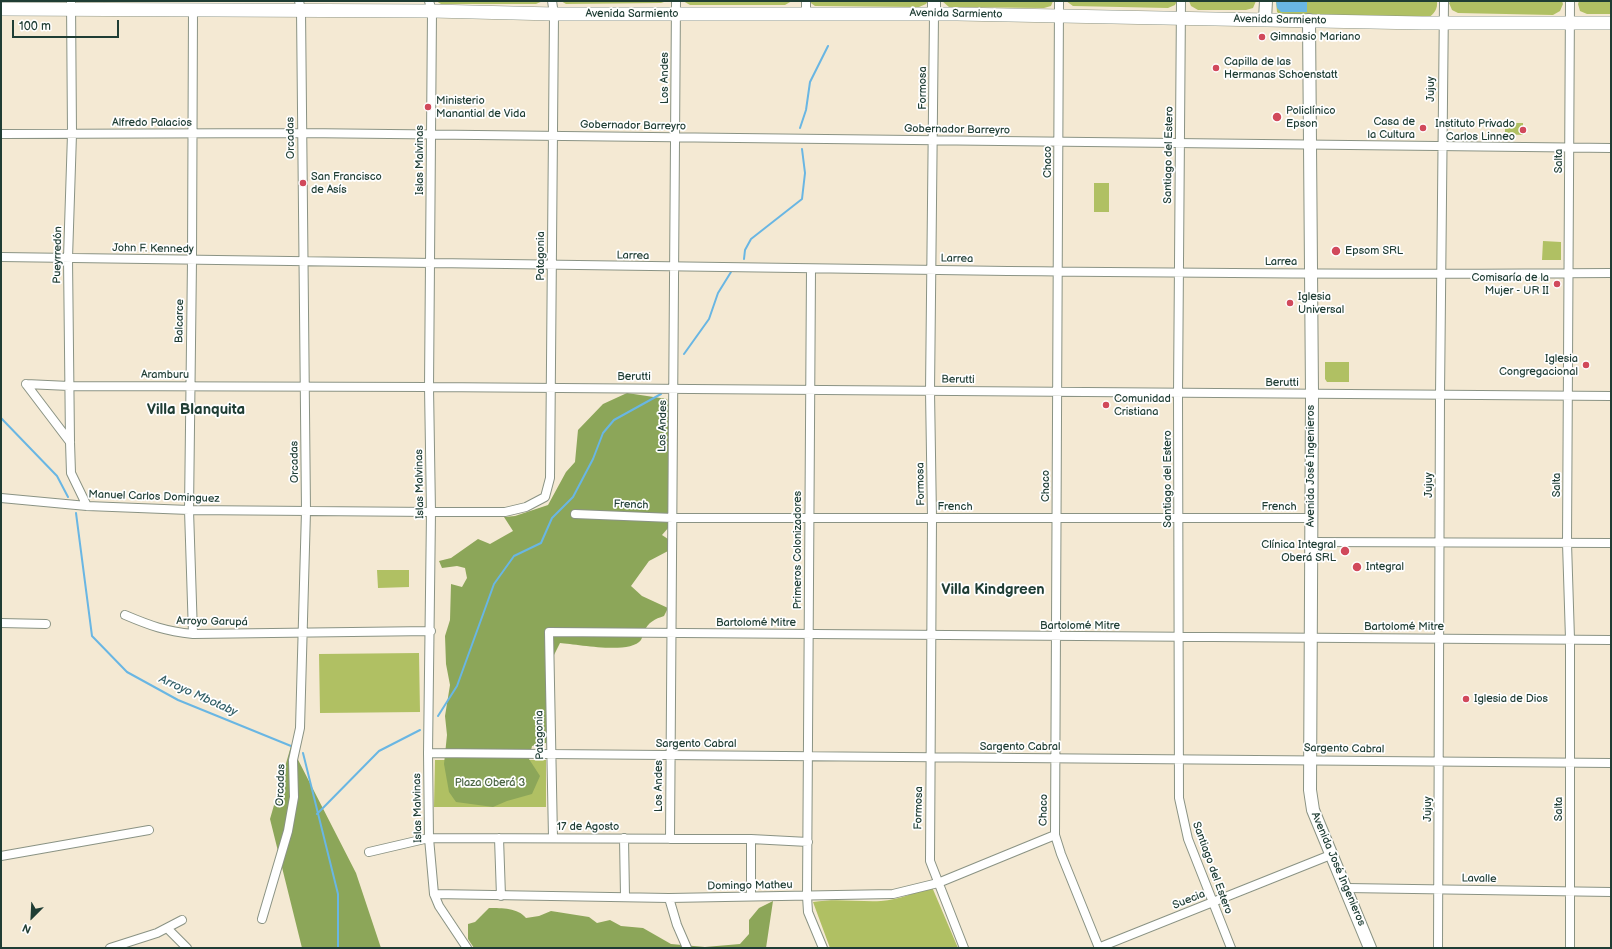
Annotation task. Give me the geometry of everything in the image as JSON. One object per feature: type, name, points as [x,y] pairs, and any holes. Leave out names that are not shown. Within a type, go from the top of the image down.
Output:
[{"type":"main road","points":[[1265,19],[1266,1]]},
{"type":"main road","name":"Avenida Sarmiento","points":[[1,9],[71,5],[176,5],[193,9],[300,6],[934,7],[1059,16],[1181,17],[1422,23],[1611,23]]},
{"type":"main road","name":"Avenida José Ingenieros","points":[[1309,20],[1312,394],[1310,518],[1310,800],[1347,888],[1370,948]]},
{"type":"street","name":"Chaco","points":[[1059,1],[1055,836],[1098,948]]},
{"type":"street","name":"Santiago del Estero","points":[[1181,1],[1178,393],[1179,798],[1188,839],[1231,948]]},
{"type":"street","name":"Jujuy","points":[[1438,948],[1440,395],[1444,1]]},
{"type":"street","name":"Salta","points":[[1570,1],[1568,23],[1570,148],[1567,542],[1570,639],[1570,948]]},
{"type":"street","name":"Pueyrredón","points":[[71,5],[72,134],[68,258],[70,442],[71,473],[87,506]]},
{"type":"street","name":"Orcadas","points":[[262,919],[288,831],[294,797],[293,760],[300,728],[306,511],[300,6]]},
{"type":"street","name":"Islas Malvinas","points":[[431,6],[429,387],[431,631],[428,753],[429,838],[434,894],[439,906],[467,948]]},
{"type":"street","name":"Patagonia","points":[[431,512],[505,512],[526,508],[545,497],[550,478],[553,7]]},
{"type":"street","name":"Los Andes","points":[[670,839],[676,7]]},
{"type":"street","name":"Formosa","points":[[934,7],[933,270],[930,391],[932,518],[930,861],[964,948]]},
{"type":"street","name":"Balcarce","points":[[193,9],[189,510],[193,634]]},
{"type":"street","name":"Alfredo Palacios","points":[[1,134],[193,135],[302,133]]},
{"type":"street","name":"Gobernador Barreyro","points":[[302,133],[1611,148]]},
{"type":"street","name":"John F. Kennedy","points":[[1,257],[304,262]]},
{"type":"street","name":"Larrea","points":[[304,262],[430,265],[1058,272],[1441,275],[1611,273]]},
{"type":"street","name":"Primeros Colonizadores","points":[[812,269],[807,896],[808,912],[822,948]]},
{"type":"street","name":"Aramburu","points":[[70,442],[26,384],[69,386],[305,386]]},
{"type":"street","name":"Berutti","points":[[305,386],[1611,396]]},
{"type":"street","name":"Manuel Carlos Dominguez","points":[[1,498],[87,506],[189,510],[306,511]]},
{"type":"street","points":[[306,511],[431,512]]},
{"type":"street","name":"French","points":[[575,514],[672,518],[1310,518]]},
{"type":"street","points":[[1311,542],[1611,543]]},
{"type":"street","name":"Arroyo Garupá","points":[[125,615],[152,627],[168,632],[193,634],[303,633]]},
{"type":"street","points":[[1,623],[46,624]]},
{"type":"street","points":[[303,633],[431,631]]},
{"type":"street","name":"Patagonia","points":[[549,632],[553,838]]},
{"type":"street","name":"Bartolomé Mitre","points":[[549,632],[1611,640]]},
{"type":"street","name":"Sargento Cabral","points":[[428,753],[1611,762]]},
{"type":"street","points":[[1,856],[149,830]]},
{"type":"street","name":"Domingo Matheu","points":[[434,894],[501,896],[625,896],[669,898],[893,894],[938,883],[1055,836]]},
{"type":"street","name":"17 de Agosto","points":[[369,852],[429,838],[751,839],[808,842]]},
{"type":"street","points":[[499,838],[501,896]]},
{"type":"street","points":[[624,838],[625,896]]},
{"type":"street","points":[[751,839],[751,896]]},
{"type":"street","name":"Suecia","points":[[1098,948],[1333,854]]},
{"type":"street","name":"Lavalle","points":[[1347,888],[1611,892]]},
{"type":"street","points":[[669,898],[677,925],[687,948]]},
{"type":"street","points":[[110,948],[122,946],[167,928],[182,920]]},
{"type":"street","points":[[167,928],[187,948]]},
{"type":"green space","points":[[436,1],[543,1],[536,4],[441,4]]},
{"type":"green space","points":[[561,1],[667,1],[661,3],[566,4]]},
{"type":"green space","points":[[683,1],[792,1],[785,5],[690,5]]},
{"type":"green space","points":[[808,1],[928,1],[926,4],[919,7],[815,6]]},
{"type":"green space","points":[[942,1],[1053,1],[1051,6],[1044,8],[949,7]]},
{"type":"green space","points":[[1066,1],[1177,1],[1175,5],[1168,8],[1073,6]]},
{"type":"green space","points":[[1189,1],[1256,1],[1253,8],[1246,10],[1198,10],[1191,6]]},
{"type":"green space","points":[[1276,1],[1437,1],[1437,6],[1432,15],[1428,18],[1284,18],[1277,12]]},
{"type":"green space","points":[[1451,1],[1562,1],[1563,4],[1560,11],[1553,15],[1458,13],[1452,10],[1449,3]]},
{"type":"green space","points":[[1579,1],[1611,1],[1611,14],[1587,14],[1580,11],[1578,4]]},
{"type":"green space","points":[[1505,123],[1523,123],[1523,135],[1505,134]]},
{"type":"green space","points":[[1094,183],[1109,183],[1109,212],[1094,212]]},
{"type":"green space","points":[[1543,241],[1561,242],[1561,260],[1542,260]]},
{"type":"green space","points":[[1325,362],[1349,362],[1349,382],[1327,382],[1325,379]]},
{"type":"green space","points":[[627,393],[667,399],[671,412],[669,527],[662,535],[668,539],[668,551],[649,561],[631,586],[642,596],[668,608],[664,616],[650,623],[641,640],[626,647],[603,648],[560,643],[547,669],[546,743],[532,746],[529,759],[540,776],[532,794],[507,801],[493,807],[456,802],[449,792],[444,764],[447,735],[445,716],[450,685],[446,664],[445,636],[450,620],[451,584],[462,587],[467,578],[465,568],[457,566],[442,568],[439,561],[451,558],[478,539],[490,544],[513,531],[504,517],[515,516],[548,505],[566,472],[575,462],[578,430],[603,404]]},
{"type":"green space","points":[[377,570],[409,570],[409,587],[378,588]]},
{"type":"green space","points":[[419,653],[420,712],[320,713],[319,654]]},
{"type":"green space","points":[[291,746],[356,873],[381,948],[302,948],[270,819]]},
{"type":"green space","name":"Plaza Oberá 3","points":[[435,760],[546,760],[546,807],[434,807]]},
{"type":"green space","points":[[932,887],[958,948],[830,948],[813,902],[830,900],[881,901],[901,897]]},
{"type":"green space","points":[[773,901],[766,948],[474,948],[468,939],[468,924],[475,922],[489,908],[494,908],[514,910],[526,918],[539,916],[551,911],[589,917],[597,923],[610,920],[621,926],[643,928],[671,944],[705,947],[740,944],[749,934],[749,920],[759,908]]},
{"type":"water","points":[[1276,1],[1307,1],[1307,12],[1281,12],[1277,8]]},
{"type":"waterway","points":[[800,128],[806,110],[810,82],[828,46]]},
{"type":"waterway","points":[[744,259],[745,250],[751,239],[802,199],[805,173],[802,149]]},
{"type":"waterway","points":[[684,354],[709,319],[718,293],[731,272]]},
{"type":"waterway","points":[[438,716],[457,686],[494,584],[514,556],[541,543],[552,518],[573,497],[593,459],[603,433],[614,420],[661,394]]},
{"type":"waterway","name":"Arroyo Mbotaby","points":[[1,418],[57,476],[68,497]]},
{"type":"waterway","name":"Arroyo Mbotaby","points":[[76,513],[92,636],[127,672],[178,700],[291,746]]},
{"type":"waterway","points":[[317,814],[379,751],[420,730]]},
{"type":"waterway","name":"Arroyo Mbotaby","points":[[303,753],[338,894],[338,948]]},
{"type":"place","name":"Gimnasio Mariano","points":[[1262,37]]},
{"type":"place","name":"Capilla de las Hermanas Schoenstatt","points":[[1216,68]]},
{"type":"place","name":"Ministerio Manantial de Vida","points":[[428,107]]},
{"type":"place","name":"Policlínico Epson","points":[[1277,117]]},
{"type":"place","name":"Casa de la Cultura","points":[[1423,128]]},
{"type":"place","name":"Instituto Privado Carlos Linneo","points":[[1523,130]]},
{"type":"place","name":"San Francisco de Asís","points":[[303,183]]},
{"type":"place","name":"Epsom SRL","points":[[1336,251]]},
{"type":"place","name":"Comisaría de la Mujer - UR II","points":[[1557,284]]},
{"type":"place","name":"Iglesia Universal","points":[[1290,303]]},
{"type":"place","name":"Iglesia Congregacional","points":[[1586,365]]},
{"type":"place","name":"Comunidad Cristiana","points":[[1106,405]]},
{"type":"place","name":"Clínica Integral Oberá SRL","points":[[1345,551]]},
{"type":"place","name":"Integral","points":[[1357,567]]},
{"type":"place","name":"Iglesia de Dios","points":[[1466,699]]},
{"type":"district","name":"Villa Blanquita","points":[[196,410]]},
{"type":"district","name":"Villa Kindgreen","points":[[993,590]]}]
